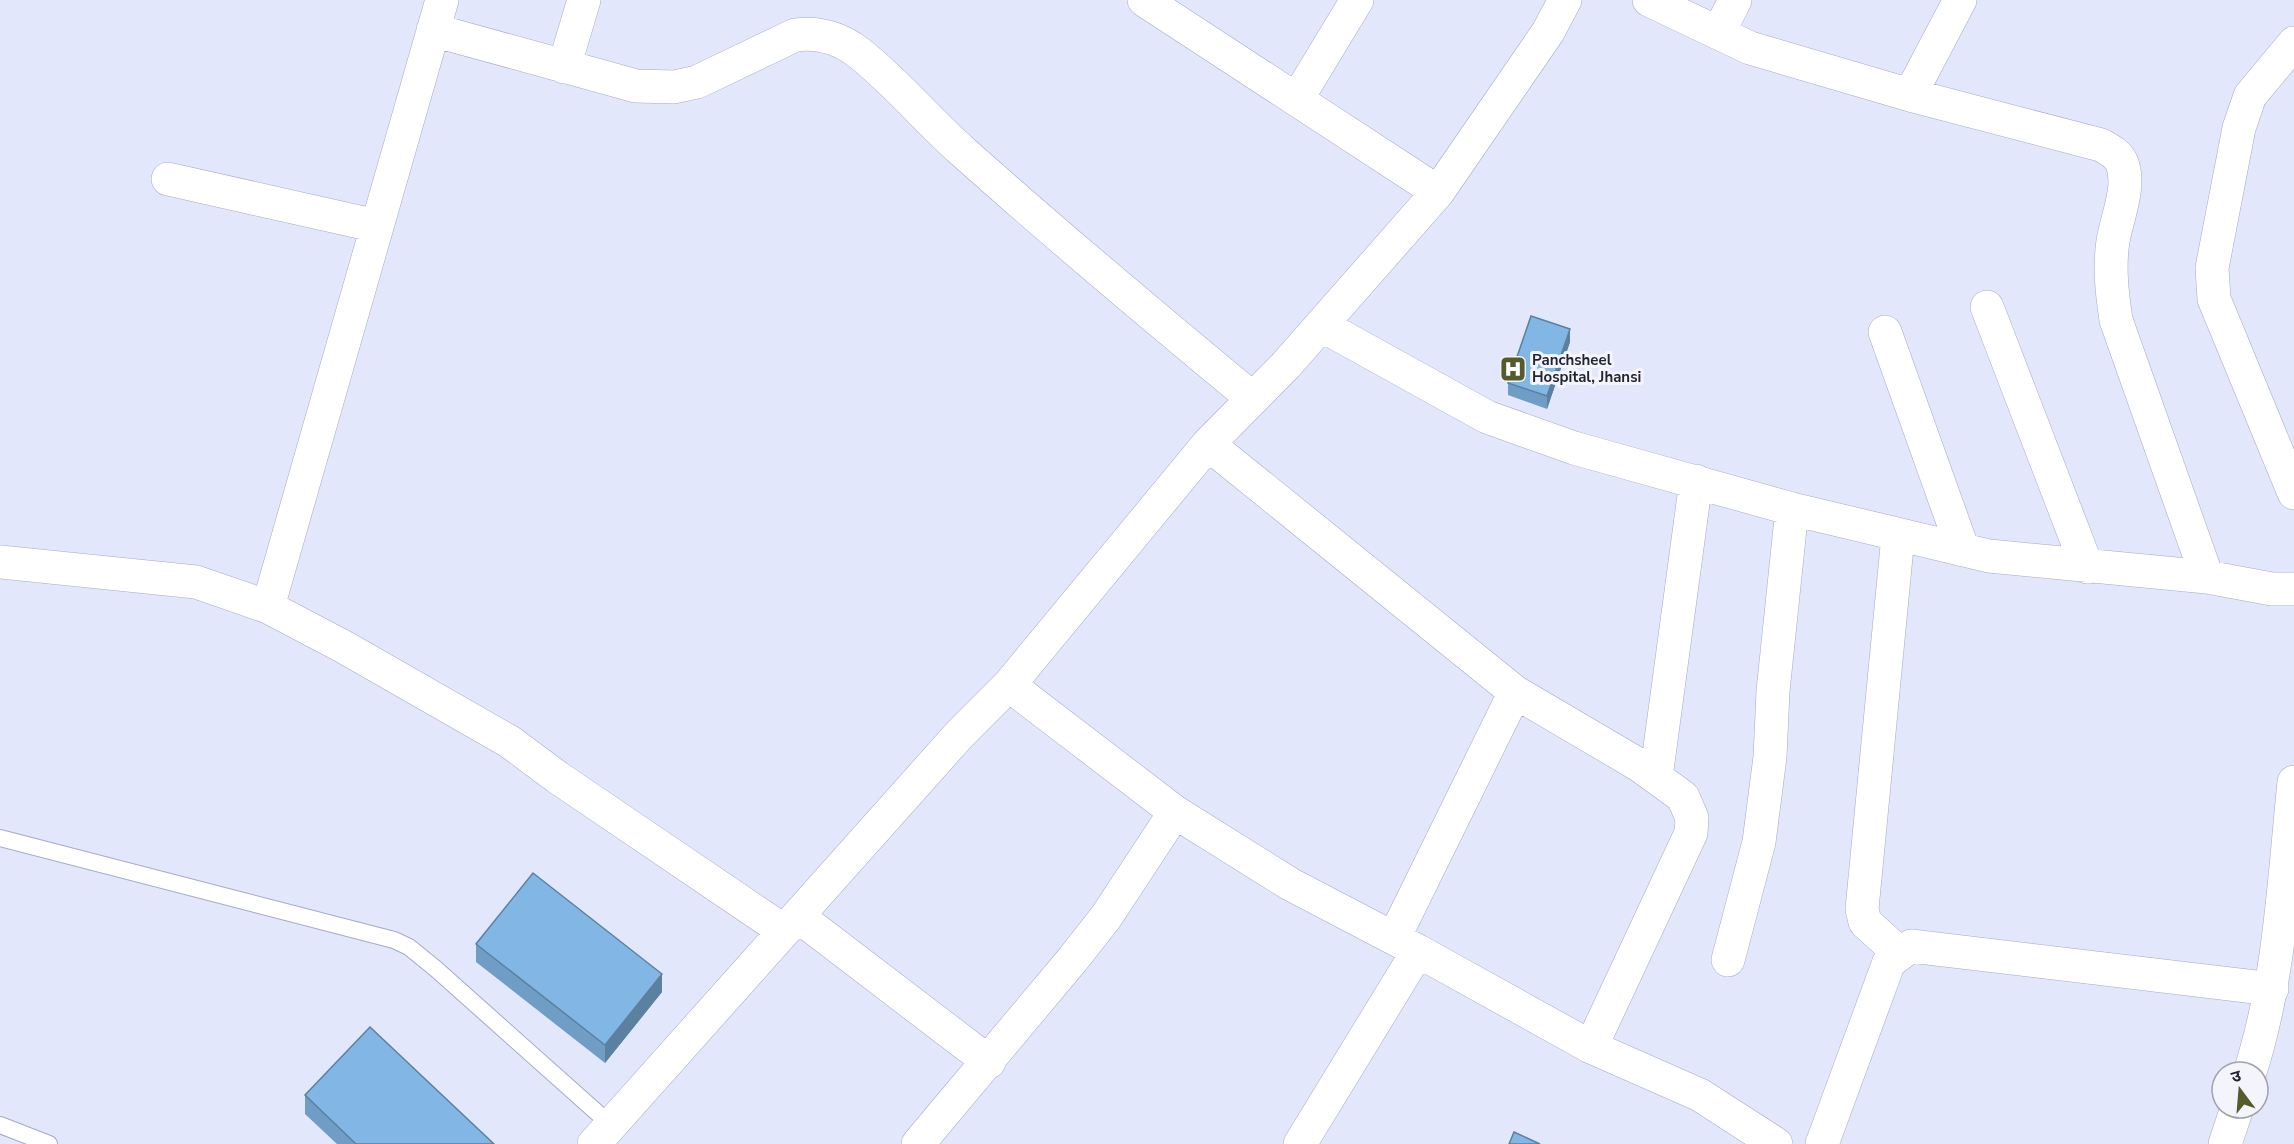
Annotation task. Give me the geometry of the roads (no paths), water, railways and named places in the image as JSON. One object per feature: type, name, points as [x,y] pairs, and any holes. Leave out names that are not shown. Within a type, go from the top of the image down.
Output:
[{"type":"street","points":[[564,67],[584,0]]},
{"type":"street","points":[[1297,99],[1357,0]]},
{"type":"street","points":[[603,1135],[959,735],[1009,685],[1208,444],[1321,325],[1438,192],[1548,32],[1565,0]]},
{"type":"street","points":[[1649,0],[1750,48],[1910,95],[2101,145],[2114,152],[2122,162],[2125,180],[2113,242],[2110,281],[2116,320],[2206,577]]},
{"type":"street","points":[[1719,32],[1735,0]]},
{"type":"street","points":[[1910,95],[1960,0]]},
{"type":"street","points":[[1164,6],[1297,99],[1438,192]]},
{"type":"street","points":[[268,607],[438,15],[564,67],[636,86],[674,87],[697,82],[795,35],[811,33],[837,40],[858,52],[985,171],[1113,283],[1252,398]]},
{"type":"street","points":[[2294,44],[2250,96],[2239,128],[2212,268],[2214,299],[2294,493]]},
{"type":"street","points":[[168,179],[377,226]]},
{"type":"street","points":[[1987,306],[2087,567]]},
{"type":"street","points":[[1321,325],[1487,417],[1574,448],[1792,510],[1989,556],[2206,577],[2272,589],[2294,589]]},
{"type":"street","points":[[1886,332],[1963,550]]},
{"type":"street","points":[[1208,444],[1515,692],[1656,777],[1683,797],[1692,818],[1691,832],[1591,1047]]},
{"type":"street","points":[[1656,777],[1696,481]]},
{"type":"street","points":[[1728,960],[1759,842],[1770,757],[1773,691],[1792,510]]},
{"type":"street","points":[[1898,536],[1862,909],[1865,922],[1899,953]]},
{"type":"street","points":[[0,562],[196,582],[268,607],[344,647],[510,742],[557,777],[792,924],[989,1062]]},
{"type":"street","points":[[1009,685],[1175,812],[1290,884],[1406,944],[1591,1047],[1700,1095],[1776,1144]]},
{"type":"street","points":[[1300,1144],[1406,944],[1515,692]]},
{"type":"street","points":[[2254,1060],[2265,1025],[2272,989],[2294,782]]},
{"type":"street","points":[[918,1144],[989,1062],[1106,917],[1175,812]]},
{"type":"street","points":[[1822,1144],[1889,962],[1911,946],[2272,989]]},
{"type":"street","points":[[2225,1144],[2233,1120]]},
{"type":"lane","points":[[0,838],[394,940],[428,962],[603,1135]]},
{"type":"lane","points":[[0,1125],[49,1144]]},
{"type":"place","name":"Panchsheel Hospital, Jhansi","points":[[1513,369]]}]
